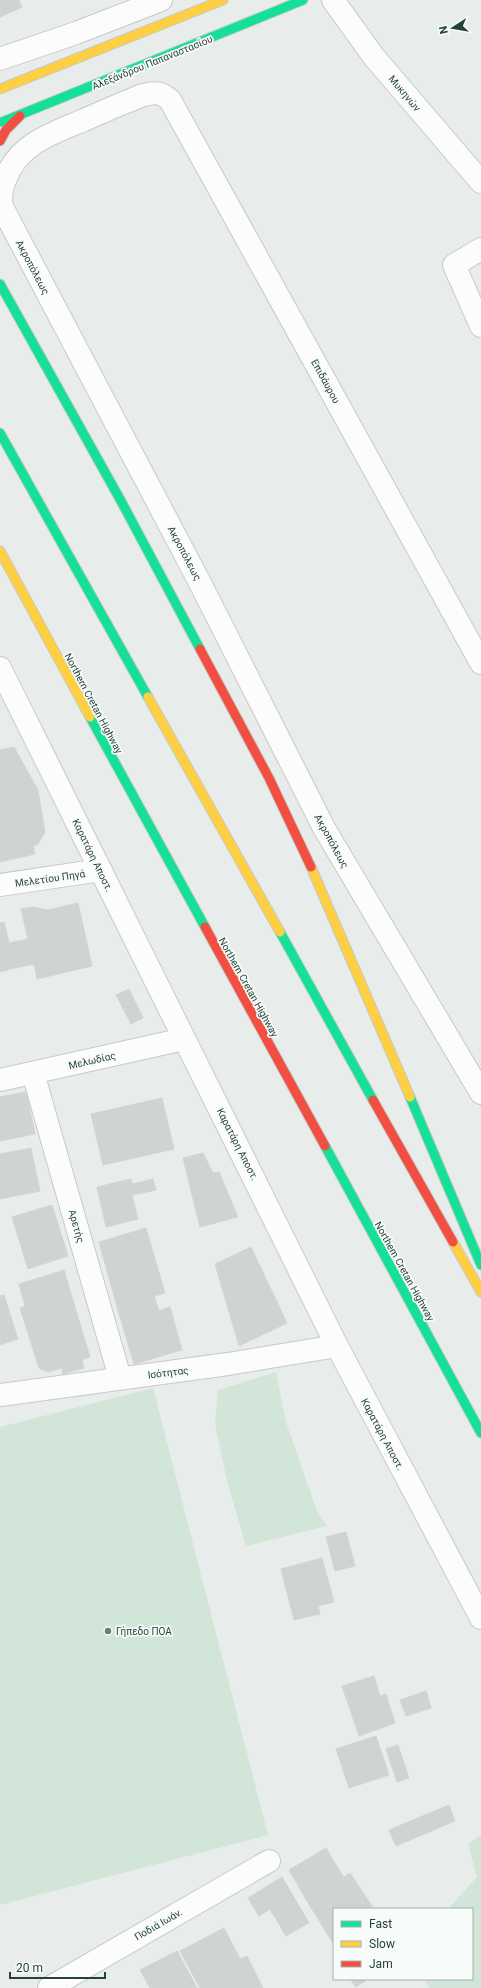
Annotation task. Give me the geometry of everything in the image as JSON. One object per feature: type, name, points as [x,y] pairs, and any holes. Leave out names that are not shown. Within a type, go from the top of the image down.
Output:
[{"type":"main road","points":[[0,89],[174,21],[223,0]]},
{"type":"main road","name":"Αλεξάνδρου Παπαναστασίου","points":[[0,123],[303,0]]},
{"type":"main road","points":[[0,141],[6,130],[20,116]]},
{"type":"main road","points":[[0,284],[121,501],[269,778],[305,852],[336,922],[481,1265]]},
{"type":"main road","points":[[0,433],[481,1292]]},
{"type":"main road","name":"Northern Cretan Highway","points":[[0,551],[481,1433]]},
{"type":"street","points":[[0,59],[76,33],[161,0]]},
{"type":"street","name":"Μυκηνών","points":[[333,0],[374,57],[481,182]]},
{"type":"street","name":"Ακροπόλεως","points":[[170,100],[162,93],[154,92],[143,95],[34,142],[13,163],[7,174],[1,190],[2,207],[192,567],[324,828],[481,1093]]},
{"type":"street","name":"Επιδάυρου","points":[[170,100],[479,654]]},
{"type":"street","points":[[481,249],[454,265],[481,326]]},
{"type":"street","name":"Καρατάρη Αποστ.","points":[[0,668],[336,1346],[481,1618]]},
{"type":"street","name":"Μελετίου Πηγά","points":[[0,885],[101,870]]},
{"type":"street","name":"Μελωδίας","points":[[0,1080],[184,1039]]},
{"type":"street","name":"Αρετής","points":[[32,1073],[120,1378]]},
{"type":"street","name":"Ισότητας","points":[[0,1395],[228,1364],[336,1346]]},
{"type":"street","name":"Ποδιά Ιωάν.","points":[[49,1988],[269,1861]]},
{"type":"green space","points":[[276,1372],[286,1422],[317,1511],[327,1526],[246,1546],[227,1481],[215,1424],[218,1390]]},
{"type":"green space","name":"Γήπεδο ΠΟΑ","points":[[153,1388],[268,1835],[0,1905],[0,1427]]},
{"type":"green space","points":[[481,1835],[481,1988],[430,1988],[425,1980],[473,1980],[473,1908],[449,1908],[477,1877],[468,1844]]},
{"type":"building","points":[[0,0],[19,0],[22,7],[0,17]]},
{"type":"building","points":[[14,747],[38,790],[45,832],[38,844],[33,846],[35,854],[0,862],[0,750]]},
{"type":"building","points":[[78,903],[92,966],[37,979],[34,964],[15,968],[9,943],[28,939],[21,909],[33,907],[48,910]]},
{"type":"building","points":[[4,922],[15,968],[0,972],[0,923]]},
{"type":"building","points":[[129,989],[143,1018],[131,1024],[116,995]]},
{"type":"building","points":[[26,1092],[35,1134],[0,1141],[0,1097]]},
{"type":"building","points":[[162,1098],[174,1149],[103,1165],[91,1114]]},
{"type":"building","points":[[31,1148],[40,1191],[0,1199],[0,1154]]},
{"type":"building","points":[[203,1153],[213,1173],[219,1172],[238,1217],[200,1227],[183,1158]]},
{"type":"building","points":[[131,1179],[132,1184],[153,1179],[156,1190],[132,1195],[138,1219],[106,1227],[97,1187]]},
{"type":"building","points":[[52,1205],[68,1256],[28,1269],[12,1217]]},
{"type":"building","points":[[146,1228],[165,1293],[117,1307],[99,1242]]},
{"type":"building","points":[[251,1247],[287,1323],[239,1346],[215,1264]]},
{"type":"building","points":[[64,1270],[90,1357],[82,1360],[84,1368],[63,1374],[62,1368],[47,1372],[39,1368],[20,1308],[25,1306],[19,1284]]},
{"type":"building","points":[[4,1295],[18,1339],[0,1345],[0,1296]]},
{"type":"building","points":[[154,1296],[159,1311],[170,1307],[182,1350],[134,1364],[117,1307]]},
{"type":"building","points":[[346,1532],[355,1566],[335,1571],[326,1537]]},
{"type":"building","points":[[322,1558],[334,1602],[318,1606],[320,1614],[294,1620],[281,1569]]},
{"type":"building","points":[[374,1676],[380,1696],[386,1694],[395,1723],[359,1736],[342,1686]]},
{"type":"building","points":[[426,1691],[431,1708],[406,1716],[400,1700]]},
{"type":"building","points":[[376,1736],[389,1775],[349,1788],[336,1749]]},
{"type":"building","points":[[398,1745],[409,1778],[397,1782],[386,1749]]},
{"type":"building","points":[[449,1805],[455,1821],[396,1846],[389,1830]]},
{"type":"building","points":[[326,1848],[344,1878],[307,1901],[289,1870]]},
{"type":"building","points":[[350,1873],[373,1908],[333,1908],[333,1943],[307,1901]]},
{"type":"building","points":[[282,1877],[309,1923],[286,1936],[270,1909],[259,1916],[248,1898]]},
{"type":"building","points":[[224,1928],[240,1959],[247,1956],[263,1988],[200,1988],[180,1951]]},
{"type":"building","points":[[177,1951],[197,1988],[150,1988],[140,1970]]},
{"type":"building","points":[[351,1980],[366,1980],[356,1987]]},
{"type":"traffic: fast","points":[[2,122],[303,0]]},
{"type":"traffic: fast","points":[[0,284],[121,501],[200,649]]},
{"type":"traffic: fast","points":[[0,433],[148,697]]},
{"type":"traffic: fast","points":[[90,717],[205,927]]},
{"type":"traffic: fast","points":[[280,932],[373,1100]]},
{"type":"traffic: fast","points":[[410,1097],[481,1265]]},
{"type":"traffic: fast","points":[[325,1146],[481,1433]]},
{"type":"traffic: slow","points":[[0,89],[223,0]]},
{"type":"traffic: slow","points":[[0,551],[90,717]]},
{"type":"traffic: slow","points":[[148,697],[280,932]]},
{"type":"traffic: slow","points":[[311,867],[410,1097]]},
{"type":"traffic: slow","points":[[453,1242],[481,1292]]},
{"type":"traffic: jam","points":[[0,141],[6,130],[20,116]]},
{"type":"traffic: jam","points":[[200,649],[269,778],[311,867]]},
{"type":"traffic: jam","points":[[205,927],[325,1146]]},
{"type":"traffic: jam","points":[[373,1100],[453,1242]]},
{"type":"place","name":"Γήπεδο ΠΟΑ","points":[[108,1631]]}]
